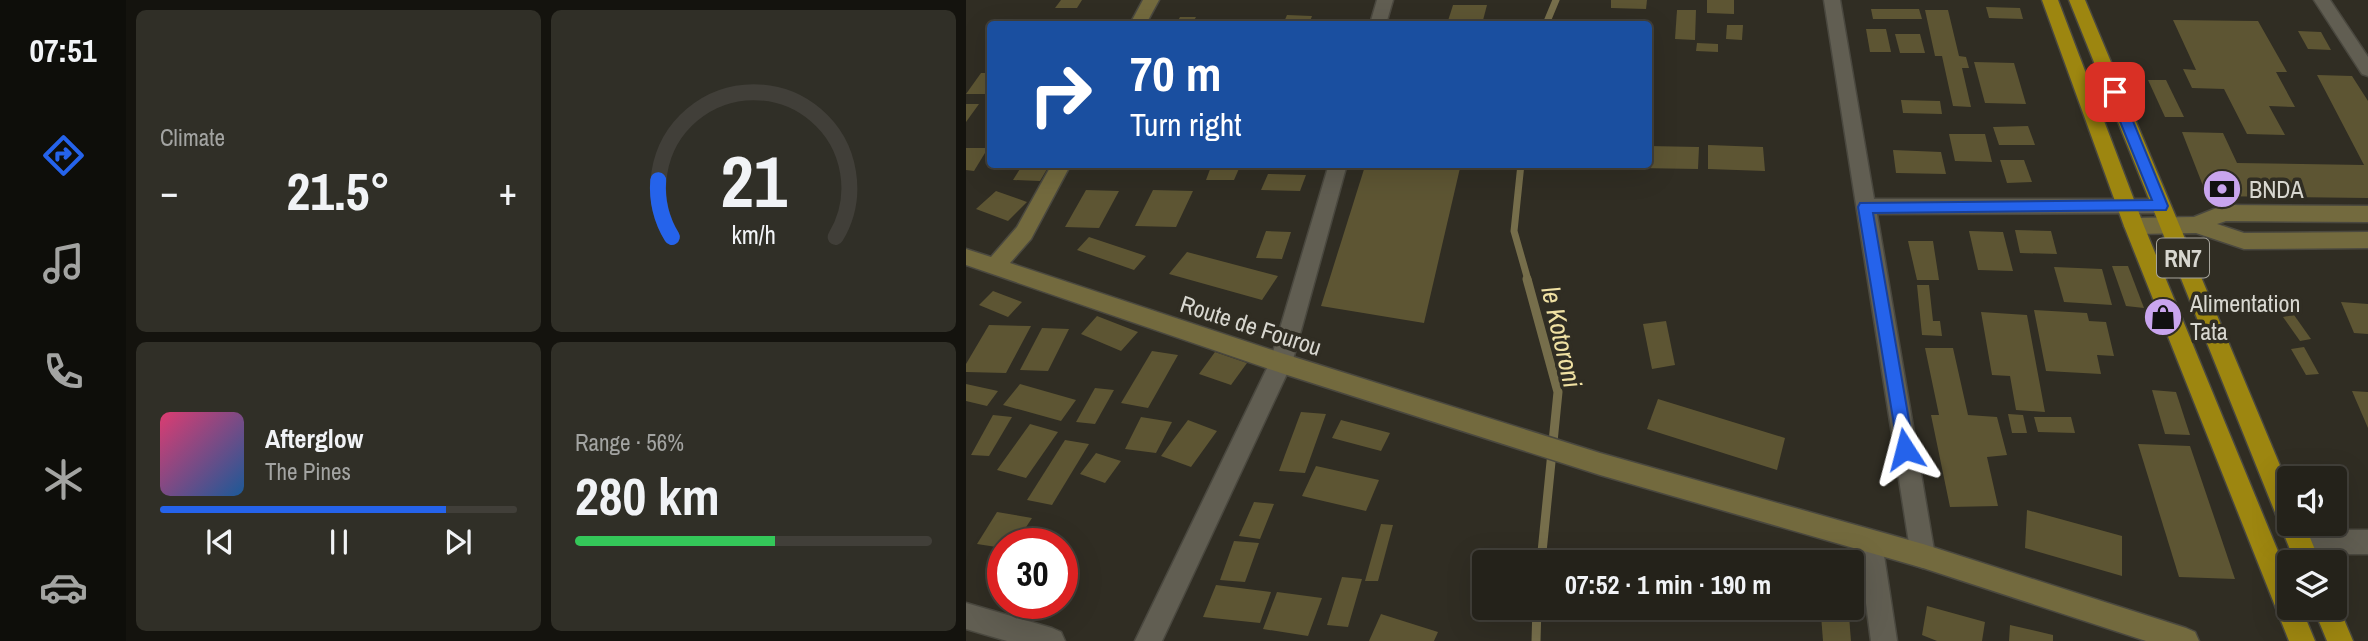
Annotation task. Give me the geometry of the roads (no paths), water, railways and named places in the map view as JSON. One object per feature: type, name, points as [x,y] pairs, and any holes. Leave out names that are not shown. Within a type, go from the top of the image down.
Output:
[{"type":"highway","name":"RN7","points":[[2050,0],[2134,226],[2302,641]]},
{"type":"highway","name":"RN7","points":[[2077,0],[2277,487]]},
{"type":"highway","points":[[2331,620],[2340,641]]},
{"type":"main road","points":[[1140,21],[1151,0]]},
{"type":"main road","points":[[995,267],[1024,233],[1060,168]]},
{"type":"main road","points":[[2196,225],[2224,213],[2368,214]]},
{"type":"main road","points":[[2134,226],[2196,225],[2244,241],[2368,240]]},
{"type":"main road","name":"Route de Fourou","points":[[967,258],[1281,363],[1600,464],[1923,556],[2186,641]]},
{"type":"street","points":[[1379,21],[1385,0]]},
{"type":"street","points":[[1832,0],[1923,556]]},
{"type":"street","points":[[2322,0],[2368,70]]},
{"type":"street","points":[[1148,641],[1281,363],[1337,168]]},
{"type":"street","points":[[1865,207],[2161,206]]},
{"type":"street","points":[[1870,542],[1884,641]]},
{"type":"street","points":[[2300,542],[2368,542]]},
{"type":"street","points":[[966,616],[1052,641]]},
{"type":"waterway","name":"le Kotoroni","points":[[1547,21],[1556,0]]},
{"type":"waterway","name":"le Kotoroni","points":[[1521,168],[1514,231],[1528,280]]},
{"type":"waterway","name":"le Kotoroni","points":[[1527,279],[1558,392],[1542,550]]},
{"type":"waterway","name":"le Kotoroni","points":[[1536,641],[1537,620]]},
{"type":"place","name":"BNDA","points":[[2222,189]]},
{"type":"place","name":"Alimentation Tata","points":[[2163,317]]}]
